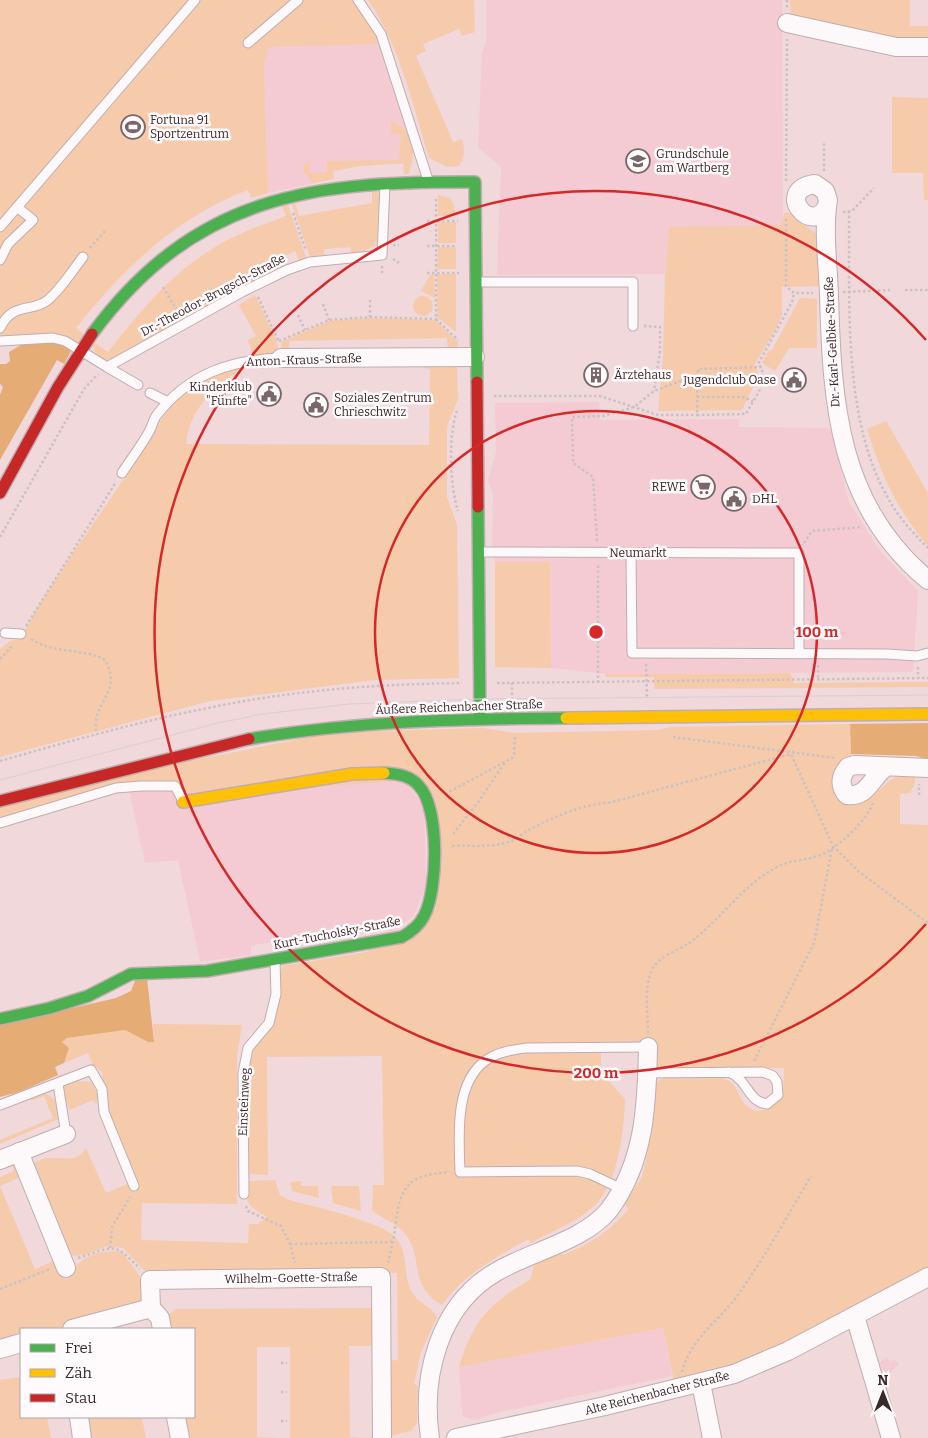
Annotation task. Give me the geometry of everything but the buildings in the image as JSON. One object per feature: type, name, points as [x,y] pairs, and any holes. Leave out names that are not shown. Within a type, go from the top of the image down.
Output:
[{"type":"street","points":[[787,23],[896,47],[928,47]]},
{"type":"street","points":[[0,493],[81,352],[129,287],[156,262],[218,222],[286,196],[318,189],[385,183],[428,181],[476,182],[475,357],[480,718]]},
{"type":"street","points":[[809,217],[819,215],[827,206],[828,200],[825,191],[815,184],[805,186],[797,194],[796,203],[801,212],[809,217],[827,226]]},
{"type":"street","name":"Dr.-Karl-Gelbke-Straße","points":[[827,206],[830,352],[836,409],[847,460],[858,488],[876,520],[914,569],[928,580]]},
{"type":"street","name":"Anton-Kraus-Straße","points":[[281,358],[475,357]]},
{"type":"street","name":"Äußere Reichenbacher Straße","points":[[0,801],[240,740],[312,728],[369,723],[480,718],[928,714]]},
{"type":"street","points":[[886,767],[928,768]]},
{"type":"street","name":"Kurt-Tucholsky-Straße","points":[[0,1019],[50,1008],[88,996],[131,974],[207,971],[402,937],[413,932],[423,920],[430,904],[438,847],[429,803],[422,790],[412,779],[398,774],[378,772],[334,777],[183,802]]},
{"type":"street","points":[[430,1438],[427,1419],[430,1375],[437,1348],[450,1314],[473,1289],[496,1272],[581,1232],[608,1211],[629,1179],[638,1153],[645,1117],[648,1047]]},
{"type":"street","points":[[0,1160],[66,1134]]},
{"type":"street","points":[[19,1152],[66,1268]]},
{"type":"street","points":[[381,1277],[382,1438]]},
{"type":"street","name":"Wilhelm-Goette-Straße","points":[[151,1308],[150,1280],[381,1277]]},
{"type":"street","name":"Alte Reichenbacher Straße","points":[[456,1438],[682,1388],[734,1374],[788,1351],[928,1277]]},
{"type":"street","points":[[76,1328],[151,1308],[160,1318],[162,1328]]},
{"type":"street","points":[[855,1316],[891,1438]]},
{"type":"street","points":[[0,1349],[20,1343]]},
{"type":"street","points":[[701,1383],[712,1438]]},
{"type":"street","points":[[78,1418],[82,1438]]},
{"type":"street","points":[[176,1418],[180,1438]]},
{"type":"lane","points":[[0,227],[195,0]]},
{"type":"lane","points":[[248,43],[298,0]]},
{"type":"lane","points":[[358,0],[381,34],[428,181]]},
{"type":"lane","name":"Dr.-Theodor-Brugsch-Straße","points":[[107,367],[253,287],[310,262],[382,255],[385,183]]},
{"type":"lane","points":[[0,260],[8,244],[33,220],[17,207]]},
{"type":"lane","points":[[0,328],[11,313],[24,306],[47,301],[83,257]]},
{"type":"lane","points":[[476,282],[633,282],[633,326]]},
{"type":"lane","points":[[0,341],[53,338],[65,341],[138,386]]},
{"type":"lane","name":"Anton-Kraus-Straße","points":[[122,473],[150,430],[155,418],[168,402],[208,374],[233,363],[281,358]]},
{"type":"lane","points":[[150,393],[168,402]]},
{"type":"lane","name":"Neumarkt","points":[[478,552],[799,553]]},
{"type":"lane","points":[[631,553],[632,653],[917,656],[928,653]]},
{"type":"lane","points":[[799,553],[799,654]]},
{"type":"lane","points":[[5,633],[22,633]]},
{"type":"lane","points":[[0,824],[116,788],[175,786],[183,802]]},
{"type":"lane","name":"Einsteinweg","points":[[244,1194],[243,1073],[248,1048],[269,1023],[276,994],[275,959]]},
{"type":"lane","points":[[622,1190],[590,1174],[577,1171],[460,1172],[459,1120],[469,1084],[485,1061],[495,1055],[526,1048],[648,1047]]},
{"type":"lane","points":[[0,1105],[91,1070],[102,1089],[104,1112],[134,1186]]},
{"type":"lane","points":[[648,1073],[729,1072],[763,1072],[773,1076],[779,1088],[778,1096],[767,1104],[755,1100],[742,1080],[729,1072]]},
{"type":"lane","points":[[58,1084],[66,1134]]},
{"type":"path","points":[[786,183],[787,0]]},
{"type":"path","points":[[820,188],[824,174],[824,142]]},
{"type":"path","points":[[827,206],[840,212],[849,212],[864,201],[874,188]]},
{"type":"path","points":[[436,192],[436,319]]},
{"type":"path","points":[[286,196],[310,262]]},
{"type":"path","points":[[849,212],[851,342],[856,394],[874,467],[887,497],[903,522],[928,548]]},
{"type":"path","points":[[476,399],[484,396],[600,396],[658,415],[746,414],[763,382],[765,373],[758,364],[792,302],[794,294],[786,286],[786,213]]},
{"type":"path","points":[[427,221],[462,219],[460,227]]},
{"type":"path","points":[[83,257],[106,230]]},
{"type":"path","points":[[427,246],[460,246]]},
{"type":"path","points":[[460,264],[460,283]]},
{"type":"path","points":[[427,273],[460,273]]},
{"type":"path","points":[[163,287],[185,324]]},
{"type":"path","points":[[253,287],[279,341],[329,320],[370,317],[436,319],[461,342],[461,332]]},
{"type":"path","points":[[904,290],[928,290]]},
{"type":"path","points":[[370,300],[370,317]]},
{"type":"path","points":[[323,304],[329,320]]},
{"type":"path","points":[[298,315],[304,330]]},
{"type":"path","points":[[633,326],[660,327],[660,351],[654,391]]},
{"type":"path","points":[[0,537],[84,389],[92,379],[107,367]]},
{"type":"path","points":[[697,415],[698,369],[762,367]]},
{"type":"path","points":[[598,683],[598,553],[593,476],[573,463],[572,417],[604,416],[634,407],[654,391],[698,374]]},
{"type":"path","points":[[697,397],[743,397],[753,401]]},
{"type":"path","points":[[459,514],[453,496],[452,424],[460,405]]},
{"type":"path","points":[[0,659],[9,652],[22,633],[122,473]]},
{"type":"path","points":[[799,553],[807,536],[812,531],[860,529],[894,508]]},
{"type":"path","points":[[22,633],[50,649],[87,653],[105,660],[111,670],[112,682],[96,716],[94,725],[97,735]]},
{"type":"path","points":[[645,653],[647,702]]},
{"type":"path","points":[[0,761],[214,706],[307,692],[393,683],[598,683],[647,680],[928,678]]},
{"type":"path","points":[[512,683],[512,704]]},
{"type":"path","points":[[429,803],[506,761],[514,754],[515,736]]},
{"type":"path","points":[[666,736],[791,754],[838,758]]},
{"type":"path","points":[[791,754],[833,846],[858,871],[928,923]]},
{"type":"path","points":[[438,847],[494,847],[512,841],[552,818],[579,808],[612,802],[791,754]]},
{"type":"path","points":[[438,847],[479,802],[506,761]]},
{"type":"path","points":[[648,1047],[648,983],[656,962],[690,942],[762,876],[780,866],[827,852],[859,824]]},
{"type":"path","points":[[748,1072],[814,943],[833,846]]},
{"type":"path","points":[[381,1277],[386,1274],[397,1206],[406,1187],[412,1182],[435,1173],[460,1172]]},
{"type":"path","points":[[682,1388],[682,1372],[686,1357],[696,1340],[727,1311],[811,1176]]},
{"type":"path","points":[[110,1248],[112,1226],[129,1200],[134,1186]]},
{"type":"path","points":[[244,1194],[248,1211],[281,1226],[290,1244],[294,1262],[302,1278]]},
{"type":"path","points":[[290,1244],[392,1242]]},
{"type":"path","points":[[280,1362],[287,1362]]},
{"type":"path","points":[[280,1392],[286,1392]]},
{"type":"path","points":[[280,1421],[286,1421]]},
{"type":"shaded area","name":"Fortuna 91 Sportzentrum","points":[[0,0],[353,0],[371,25],[381,44],[269,47],[264,64],[268,193],[251,198],[248,190],[222,201],[174,230],[153,247],[113,285],[76,328],[87,337],[81,347],[0,336]]},
{"type":"shaded area","points":[[368,0],[474,0],[475,32],[462,36],[459,29],[423,44],[426,51],[416,56],[453,142],[462,139],[464,153],[459,166],[447,167],[429,158],[397,56],[389,37]]},
{"type":"shaded area","name":"Grundschule am Wartberg","points":[[486,0],[782,0],[783,225],[669,227],[665,274],[497,275],[501,167],[478,147],[482,53],[486,41]]},
{"type":"shaded area","points":[[790,0],[910,0],[910,26],[928,26],[928,41],[880,39],[791,17]]},
{"type":"shaded area","points":[[381,44],[413,150],[412,163],[360,166],[333,171],[334,179],[268,193],[264,64],[269,47]]},
{"type":"shaded area","points":[[892,97],[928,98],[928,200],[924,200],[923,173],[892,173]]},
{"type":"shaded area","points":[[391,121],[405,130],[412,143],[413,158],[409,174],[404,174],[403,163],[360,166],[333,171],[334,179],[312,183],[303,170],[305,163],[309,161],[310,173],[327,172],[327,161],[399,160],[401,134],[391,133]]},
{"type":"shaded area","points":[[377,191],[380,196],[377,239],[374,246],[362,252],[351,253],[350,247],[324,249],[324,255],[310,257],[292,204],[295,203],[299,216],[372,203],[372,192]]},
{"type":"shaded area","points":[[438,195],[450,198],[454,205],[456,216],[438,216]]},
{"type":"shaded area","points":[[288,205],[306,258],[299,260],[295,251],[283,257],[286,264],[109,360],[97,355],[93,347],[94,342],[108,352],[146,306],[189,265],[222,243],[253,228],[286,216],[282,206]]},
{"type":"shaded area","points":[[784,213],[792,213],[800,222],[818,235],[822,286],[782,287],[782,315],[776,329],[754,365],[759,375],[742,410],[658,411],[663,357],[665,274],[669,227],[782,225]]},
{"type":"shaded area","points":[[438,222],[456,222],[456,243],[438,243]]},
{"type":"shaded area","points":[[438,247],[456,247],[456,269],[437,269]]},
{"type":"shaded area","points":[[434,274],[435,298],[421,291],[430,275]]},
{"type":"shaded area","points":[[437,274],[456,274],[456,332],[437,317]]},
{"type":"shaded area","points":[[255,295],[277,341],[279,354],[253,356],[248,340],[256,336],[239,305]]},
{"type":"shaded area","points":[[419,296],[427,296],[433,302],[433,310],[427,316],[419,316],[413,310],[413,302]]},
{"type":"shaded area","points":[[800,298],[817,299],[817,348],[789,348],[775,371],[762,363],[768,351],[772,350]]},
{"type":"shaded area","points":[[370,318],[435,320],[458,342],[458,347],[448,353],[447,338],[289,341],[289,354],[282,354],[281,342],[329,321]]},
{"type":"shaded area","points":[[59,340],[71,351],[64,364],[57,360],[0,460],[0,395],[3,387],[0,384],[0,364],[6,364],[10,361],[9,352],[21,345]]},
{"type":"shaded area","points":[[412,365],[457,365],[458,399],[447,427],[447,497],[457,525],[459,678],[375,680],[210,701],[0,757],[0,649],[10,641],[20,639],[61,571],[177,399],[191,387],[205,379],[219,373],[243,367],[205,399],[193,419],[186,444],[429,445],[430,369]]},
{"type":"shaded area","points":[[599,402],[600,420],[739,419],[739,427],[830,428],[849,502],[880,551],[918,591],[913,672],[606,674],[551,668],[550,562],[495,562],[492,539],[493,494],[488,480],[496,452],[495,403]]},
{"type":"shaded area","points":[[886,421],[928,493],[928,546],[898,505],[873,447],[867,429]]},
{"type":"shaded area","points":[[495,562],[550,562],[551,668],[495,667]]},
{"type":"shaded area","points":[[789,673],[792,676],[793,683],[928,682],[928,687],[654,689],[654,677],[606,677],[606,674]]},
{"type":"shaded area","points":[[928,723],[928,760],[917,756],[851,754],[850,724]]},
{"type":"shaded area","points":[[850,724],[851,760],[843,763],[857,803],[874,795],[896,777],[915,774],[915,783],[910,793],[900,794],[900,824],[928,825],[928,1268],[743,1364],[674,1382],[663,1328],[459,1367],[470,1338],[484,1315],[493,1305],[530,1280],[535,1262],[559,1250],[563,1255],[583,1246],[607,1230],[629,1209],[624,1204],[642,1177],[650,1141],[654,1083],[682,1075],[716,1076],[732,1083],[749,1108],[760,1111],[770,1107],[783,1096],[784,1068],[663,1069],[653,1067],[651,1045],[601,1044],[601,1073],[625,1099],[618,1158],[614,1173],[601,1198],[592,1208],[570,1223],[531,1243],[528,1239],[481,1267],[460,1284],[442,1305],[424,1289],[412,1245],[406,1235],[398,1227],[372,1210],[373,1185],[384,1185],[382,1056],[267,1057],[268,1175],[245,1174],[246,1075],[250,1051],[275,1018],[282,966],[367,952],[436,909],[420,779],[191,797],[181,788],[128,785],[0,821],[0,807],[143,770],[335,732],[483,728],[514,733],[657,730],[672,727]]},
{"type":"shaded area","points":[[395,768],[424,806],[426,886],[413,917],[392,931],[335,928],[251,946],[251,955],[200,962],[178,860],[145,863],[129,790]]},
{"type":"shaded area","points":[[147,978],[154,1042],[148,1042],[125,1030],[67,1038],[62,1042],[69,1048],[64,1063],[55,1067],[58,1075],[19,1092],[0,1097],[0,1025],[116,998],[131,991],[135,981]]},
{"type":"shaded area","points":[[153,1024],[242,1025],[237,1056],[237,1204],[142,1203],[141,1240],[248,1243],[249,1224],[258,1224],[267,1217],[249,1203],[246,1194],[246,1181],[275,1180],[280,1195],[289,1200],[347,1215],[390,1233],[401,1245],[408,1281],[413,1294],[437,1317],[421,1352],[414,1384],[418,1386],[417,1423],[411,1431],[385,1437],[385,1361],[398,1360],[397,1273],[150,1276],[123,1248],[107,1246],[84,1255],[67,1256],[53,1228],[56,1221],[32,1164],[46,1159],[79,1156],[86,1148],[106,1193],[130,1183],[105,1102],[102,1072],[93,1065],[88,1053],[64,1063],[69,1048],[62,1042],[67,1038],[125,1030],[148,1042],[154,1042]]},
{"type":"shaded area","points":[[76,1081],[91,1082],[98,1095],[96,1105],[93,1100],[70,1110],[62,1093],[63,1087]]},
{"type":"shaded area","points":[[45,1093],[55,1100],[61,1118],[0,1144],[0,1140],[53,1118],[44,1096],[31,1101],[31,1098]]},
{"type":"shaded area","points":[[16,1163],[23,1176],[0,1186],[0,1177],[14,1171],[12,1164]]},
{"type":"shaded area","points":[[301,1181],[301,1186],[318,1186],[319,1198],[292,1191],[290,1182]]},
{"type":"shaded area","points":[[0,1186],[35,1269],[58,1259],[64,1278],[67,1279],[74,1275],[74,1268],[84,1259],[103,1252],[116,1251],[122,1252],[146,1284],[147,1294],[140,1305],[119,1313],[57,1328],[20,1328],[20,1338],[0,1343]]},
{"type":"shaded area","points":[[331,1186],[359,1186],[361,1211],[333,1203]]},
{"type":"shaded area","points":[[374,1308],[376,1346],[349,1346],[350,1437],[376,1438],[290,1438],[290,1347],[257,1347],[257,1437],[283,1438],[185,1438],[181,1418],[195,1418],[195,1328],[166,1328],[164,1319],[176,1309]]},
{"type":"shaded area","points":[[663,1328],[672,1376],[499,1412],[474,1420],[462,1416],[459,1367]]},
{"type":"shaded area","points":[[886,1357],[891,1362],[894,1359],[899,1364],[888,1375],[878,1364]]},
{"type":"shaded area","points":[[20,1377],[20,1418],[47,1418],[51,1438],[0,1438],[0,1380]]},
{"type":"shaded area","points":[[82,1418],[142,1418],[146,1438],[85,1438]]},
{"type":"tram line","points":[[0,780],[218,723],[263,714],[349,704],[479,699],[928,695]]},
{"type":"traffic: fast","points":[[92,334],[131,287],[173,251],[216,224],[262,205],[310,193],[362,186],[475,182],[477,382]]},
{"type":"traffic: fast","points":[[478,507],[480,719]]},
{"type":"traffic: fast","points":[[249,739],[328,728],[407,722],[566,718]]},
{"type":"traffic: fast","points":[[0,1019],[50,1008],[88,996],[131,974],[207,971],[402,937],[420,923],[429,904],[434,869],[434,830],[426,797],[419,786],[407,777],[384,773]]},
{"type":"traffic: slow","points":[[566,718],[928,714]]},
{"type":"traffic: slow","points":[[183,802],[352,774],[384,773]]},
{"type":"traffic: jam","points":[[0,493],[58,387],[92,334]]},
{"type":"traffic: jam","points":[[477,382],[478,507]]},
{"type":"traffic: jam","points":[[0,801],[249,739]]},
{"type":"place","name":"Fortuna 91 Sportzentrum","points":[[133,127]]},
{"type":"place","name":"Grundschule am Wartberg","points":[[638,161]]},
{"type":"place","name":"Ärztehaus","points":[[596,375]]},
{"type":"place","name":"Jugendclub Oase","points":[[794,380]]},
{"type":"place","name":"Kinderklub \"Fünfte\"","points":[[269,394]]},
{"type":"place","name":"Soziales Zentrum Chrieschwitz","points":[[316,405]]},
{"type":"place","name":"REWE","points":[[703,487]]},
{"type":"place","name":"DHL","points":[[734,499]]}]
